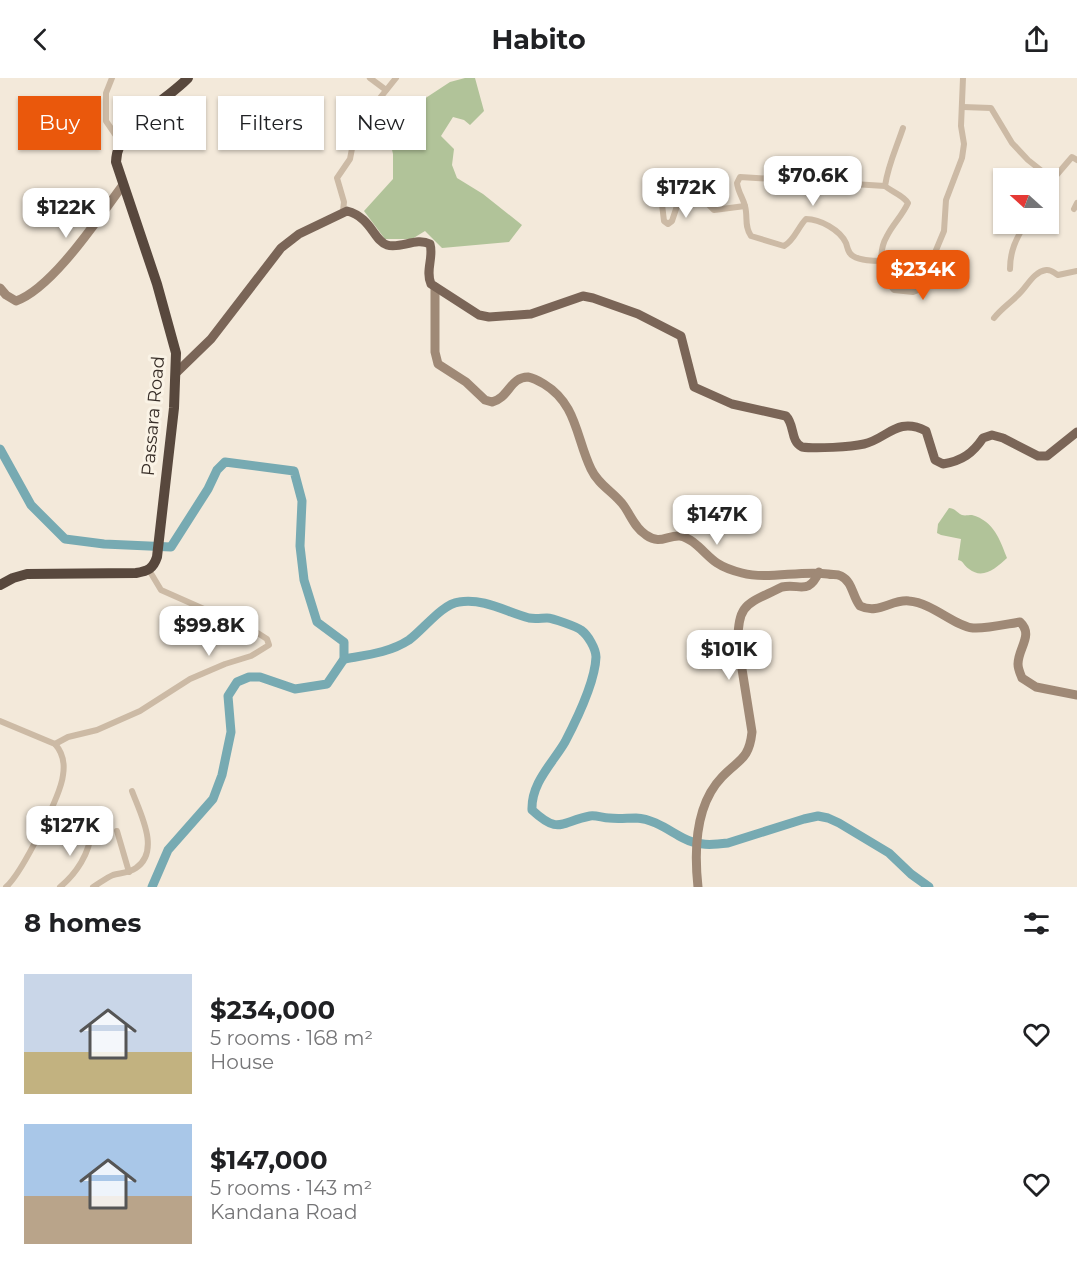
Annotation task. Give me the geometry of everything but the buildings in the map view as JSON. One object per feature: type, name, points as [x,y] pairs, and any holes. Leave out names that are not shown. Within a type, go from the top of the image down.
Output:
[{"type":"highway","points":[[167,96],[188,78]]},
{"type":"highway","name":"Passara Road","points":[[119,150],[116,162],[172,334],[176,353],[177,372],[157,557],[149,570]]},
{"type":"highway","points":[[2,580],[33,573],[136,573],[149,570]]},
{"type":"main road","points":[[177,372],[216,334],[281,249],[299,234],[343,211],[353,212],[364,219],[380,240],[386,244],[393,246],[424,241],[430,244],[432,251],[428,275],[431,284],[479,315],[489,317],[531,314],[583,296],[638,314],[681,336],[693,387],[732,404],[786,416],[795,440],[802,447],[866,444],[890,430],[908,426],[926,431],[935,460],[943,464],[975,451],[983,438],[992,435],[1003,438],[1038,456],[1047,456],[1077,432]]},
{"type":"street","points":[[112,78],[106,93],[106,121],[113,131]]},
{"type":"street","points":[[370,78],[386,90]]},
{"type":"street","points":[[343,211],[344,202],[337,178],[351,159],[356,128],[396,78]]},
{"type":"street","points":[[882,261],[855,258],[849,253],[842,237],[815,219],[806,219],[798,227],[790,243],[784,246],[750,236],[746,229],[746,207],[738,191],[737,183],[740,177],[885,186],[891,192],[904,197],[908,203],[885,239],[882,261],[881,268],[884,276],[894,290],[913,292],[924,288],[931,280],[934,255],[944,231],[946,200],[962,158],[964,144],[961,126],[963,78]]},
{"type":"street","points":[[963,107],[991,108],[1012,143],[1036,168]]},
{"type":"street","points":[[885,186],[888,163],[896,149],[903,128]]},
{"type":"street","points":[[1059,172],[1072,157],[1077,160]]},
{"type":"street","points":[[0,288],[16,301],[26,297],[78,246],[123,185]]},
{"type":"street","points":[[661,196],[664,222],[669,224],[679,200],[693,194],[700,196],[714,210],[746,207]]},
{"type":"street","points":[[1010,269],[1010,255],[1019,234]]},
{"type":"street","points":[[994,318],[1033,278],[1044,270],[1050,270],[1058,275],[1077,271]]},
{"type":"street","points":[[435,287],[435,352],[438,364],[466,382],[485,400],[492,402],[504,397],[513,383],[529,377],[554,390],[564,399],[598,483],[623,504],[637,527],[646,536],[664,540],[680,536],[687,539],[717,564],[743,573],[761,575],[819,572],[838,574],[848,580],[857,602],[864,608],[881,609],[909,601],[936,609],[973,628],[1020,622],[1023,624],[1026,635],[1018,662],[1022,678],[1036,687],[1077,695]]},
{"type":"street","points":[[55,744],[68,737],[97,730],[140,711],[190,679],[251,656],[268,645],[267,639],[256,632],[161,590],[149,570]]},
{"type":"street","points":[[698,887],[695,855],[699,820],[713,788],[744,758],[750,746],[752,732],[738,644],[741,614],[746,604],[782,587],[799,589],[807,587],[815,582],[819,572]]},
{"type":"street","points":[[0,722],[55,744],[61,750],[64,763],[59,791],[25,863],[6,887]]},
{"type":"street","points":[[93,887],[111,876],[129,872],[142,862],[148,848],[146,833],[132,791]]},
{"type":"street","points":[[117,831],[129,872]]},
{"type":"street","points":[[60,887],[77,872],[90,841],[91,832]]},
{"type":"green space","points":[[475,78],[484,111],[470,125],[464,120],[453,117],[441,136],[454,149],[452,165],[457,178],[483,194],[522,225],[509,242],[442,248],[425,231],[412,239],[385,239],[364,211],[393,179],[392,150],[426,150],[426,98],[450,82]]},
{"type":"green space","points":[[949,508],[962,515],[980,518],[991,526],[1007,558],[994,569],[984,573],[974,572],[958,560],[961,539],[937,533],[938,524]]},
{"type":"waterway","points":[[0,449],[31,505],[65,539],[104,544],[171,547],[208,489],[217,470],[225,462],[294,471],[302,501],[300,546],[304,580],[317,622],[344,642],[344,659],[327,684],[295,689],[260,677],[249,677],[237,682],[228,696],[231,732],[222,775],[213,799],[168,850],[152,887]]},
{"type":"waterway","points":[[344,659],[394,648],[409,640],[446,607],[459,602],[478,602],[529,618],[550,618],[570,625],[581,630],[591,642],[596,654],[595,667],[585,701],[575,723],[535,791],[532,810],[541,818],[560,825],[592,816],[643,819],[661,825],[689,841],[711,844],[728,843],[818,816],[839,823],[889,853],[929,887]]}]
